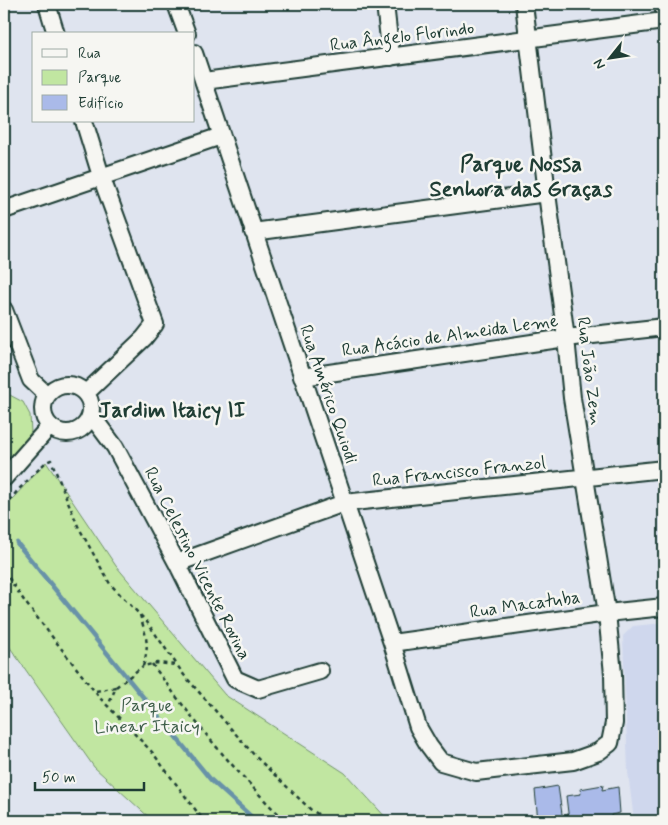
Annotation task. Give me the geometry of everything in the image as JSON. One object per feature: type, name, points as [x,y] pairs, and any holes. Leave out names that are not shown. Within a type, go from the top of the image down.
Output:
[{"type":"street","points":[[47,4],[55,32]]},
{"type":"street","points":[[176,4],[186,32]]},
{"type":"street","points":[[385,4],[391,57]]},
{"type":"street","name":"Rua João Zem","points":[[524,4],[572,398],[607,613],[613,674],[614,723],[610,743]]},
{"type":"street","points":[[663,4],[664,10]]},
{"type":"street","name":"Rua Ângelo Florindo","points":[[204,81],[664,21]]},
{"type":"street","name":"Rua Américo Quiodi","points":[[195,56],[392,643],[418,727],[441,762],[476,772],[573,761],[598,752],[610,743]]},
{"type":"street","points":[[84,122],[101,176],[156,324],[144,338],[86,393]]},
{"type":"street","points":[[4,210],[221,136]]},
{"type":"street","points":[[253,232],[546,193]]},
{"type":"street","points":[[4,310],[31,380],[47,395]]},
{"type":"street","name":"Rua Acácio de Almeida Leme","points":[[302,377],[566,338],[664,326]]},
{"type":"street","points":[[66,384],[74,385],[86,393],[90,400],[91,415],[82,429],[65,433],[57,431],[50,426],[43,412],[47,395],[58,386],[66,384]]},
{"type":"street","name":"Rua Celestino Vicente Rovina","points":[[91,415],[115,447],[177,563],[235,679],[258,689],[320,671]]},
{"type":"street","points":[[4,478],[50,426]]},
{"type":"street","name":"Rua Francisco Franzol","points":[[177,563],[344,504],[664,469]]},
{"type":"street","name":"Rua Macatuba","points":[[392,643],[607,613],[664,608]]},
{"type":"path","points":[[4,508],[19,489],[46,462],[51,460],[78,526],[110,584],[148,622],[184,676],[255,756],[310,809],[328,821]]},
{"type":"path","points":[[4,571],[25,602],[95,691],[152,752],[204,821]]},
{"type":"path","points":[[95,691],[116,687],[142,666],[148,653],[148,641],[139,614]]},
{"type":"path","points":[[142,666],[157,663],[177,665]]},
{"type":"path","points":[[152,664],[187,713],[220,753],[276,812],[288,821]]},
{"type":"path","points":[[108,706],[116,687]]},
{"type":"shaded area","points":[[664,623],[664,821],[634,821],[628,772],[623,636],[633,626]]},
{"type":"green space","points":[[4,392],[23,402],[30,415],[31,432],[21,447],[4,464]]},
{"type":"green space","name":"Parque Linear Itaicy","points":[[46,462],[116,566],[225,695],[345,773],[389,821],[153,821],[94,767],[4,639],[4,508]]},
{"type":"building","points":[[603,785],[602,790],[618,787],[620,813],[611,815],[612,821],[569,821],[566,796],[581,794],[580,789]]},
{"type":"building","points":[[558,786],[563,821],[538,821],[535,790]]},
{"type":"waterway","points":[[17,543],[211,780],[256,821]]},
{"type":"district","name":"Parque Nossa Senhora das Graças","points":[[521,176]]},
{"type":"district","name":"Jardim Itaicy II","points":[[172,409]]}]
